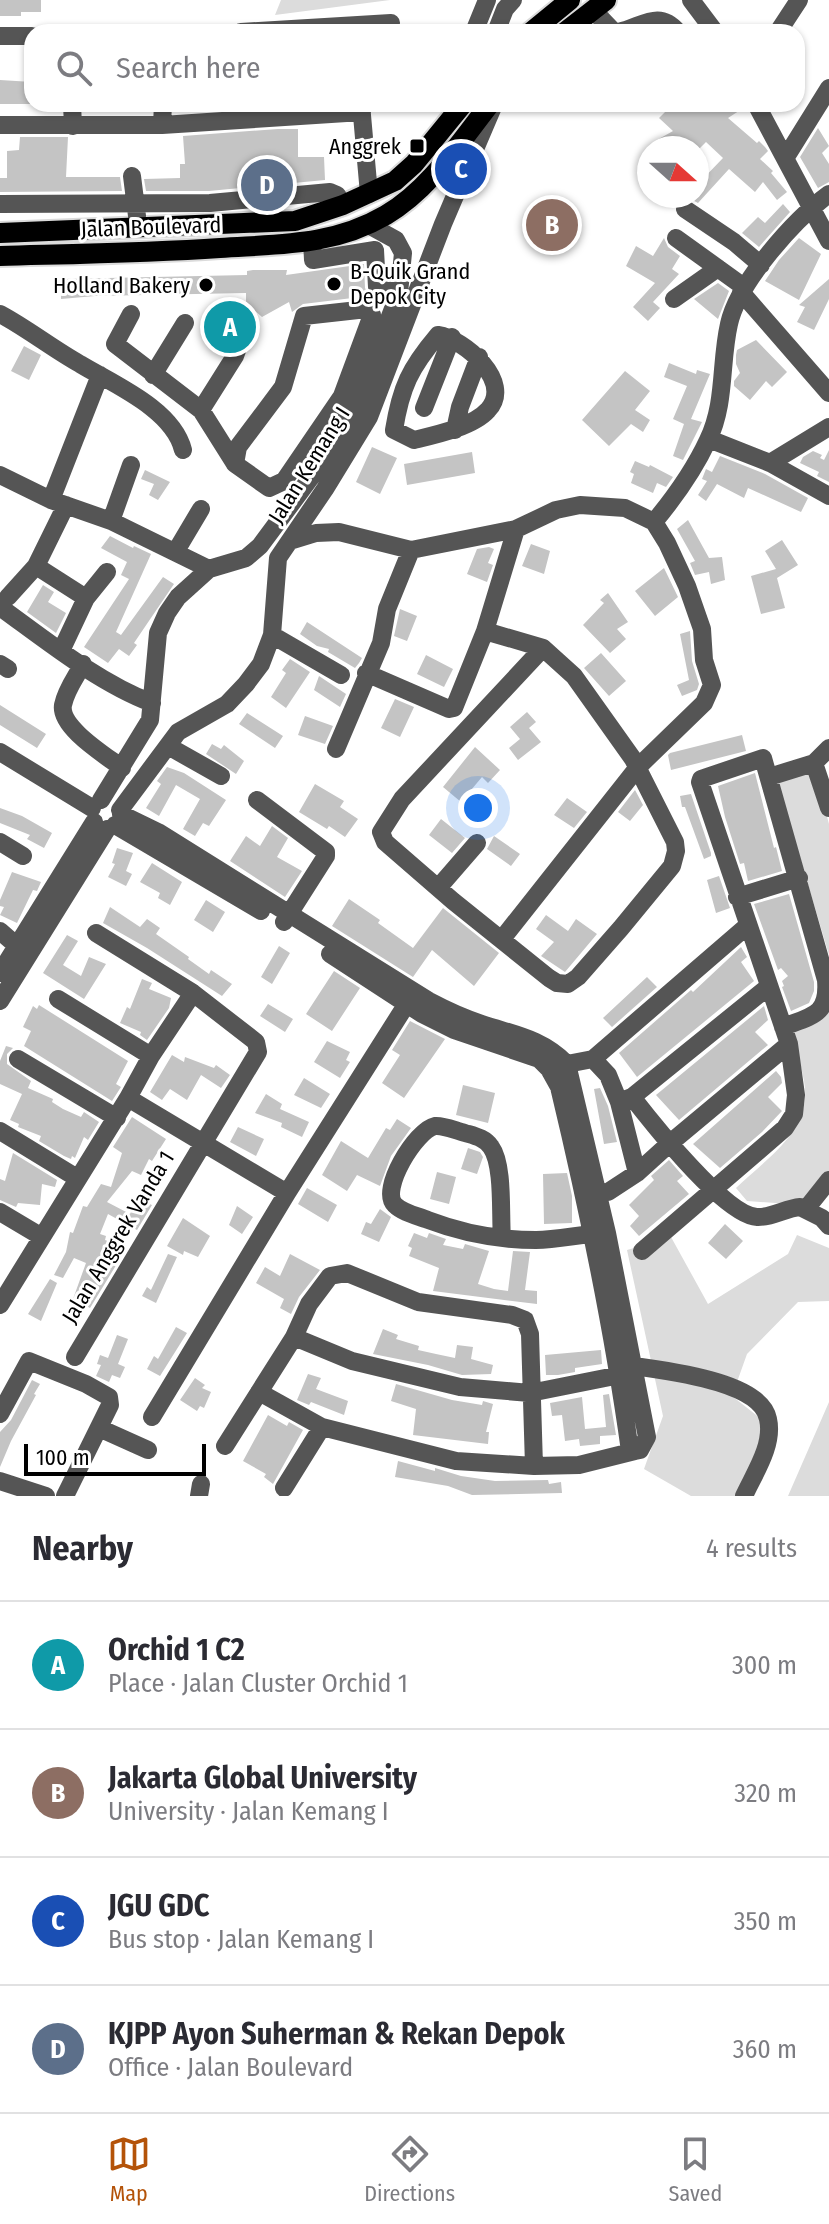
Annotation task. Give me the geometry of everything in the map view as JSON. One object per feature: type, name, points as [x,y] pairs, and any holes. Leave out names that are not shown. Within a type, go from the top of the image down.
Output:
[{"type":"main road","points":[[541,24],[570,0]]},
{"type":"main road","points":[[575,24],[599,5]]},
{"type":"main road","name":"Jalan Boulevard","points":[[0,233],[295,221],[343,205],[395,181],[414,164],[456,112]]},
{"type":"main road","name":"Jalan Boulevard","points":[[0,256],[296,244],[348,234],[410,198],[485,112]]},
{"type":"street","points":[[477,24],[487,0]]},
{"type":"street","points":[[499,24],[505,9],[513,0]]},
{"type":"street","points":[[691,0],[710,24]]},
{"type":"street","points":[[704,0],[713,24]]},
{"type":"street","points":[[783,24],[799,0]]},
{"type":"street","points":[[599,5],[611,24]]},
{"type":"street","points":[[639,24],[648,19],[670,24]]},
{"type":"street","points":[[385,24],[391,23]]},
{"type":"street","points":[[0,36],[24,36]]},
{"type":"street","points":[[786,157],[829,88]]},
{"type":"street","points":[[72,112],[73,126]]},
{"type":"street","points":[[162,125],[163,112]]},
{"type":"street","points":[[0,125],[162,125],[315,112]]},
{"type":"street","points":[[362,112],[369,194]]},
{"type":"street","name":"Jalan Kemang I","points":[[376,375],[489,112]]},
{"type":"street","points":[[761,112],[829,241]]},
{"type":"street","points":[[132,176],[139,227]]},
{"type":"street","points":[[0,204],[135,205],[266,200],[330,192],[337,195],[343,205]]},
{"type":"street","points":[[658,518],[709,439],[721,402],[729,324],[742,290],[811,207],[829,194]]},
{"type":"street","points":[[685,209],[734,242],[761,265]]},
{"type":"street","name":"Jalan Kemang I","points":[[0,973],[16,945],[107,815],[173,739],[227,704],[261,664],[272,635],[278,558],[316,490],[369,417],[376,375],[400,283],[403,253],[396,240],[367,224]]},
{"type":"street","points":[[676,238],[718,268],[742,290],[829,393]]},
{"type":"street","points":[[312,240],[313,260],[375,250],[377,287],[400,283]]},
{"type":"street","points":[[674,299],[718,268]]},
{"type":"street","points":[[131,314],[115,344],[201,410],[235,464],[269,488],[284,481],[342,396],[372,315],[367,309]]},
{"type":"street","points":[[235,464],[238,447],[283,387],[304,316],[394,309]]},
{"type":"street","points":[[0,314],[126,389],[173,428],[183,450]]},
{"type":"street","points":[[201,410],[235,356],[248,320]]},
{"type":"street","points":[[153,375],[185,323]]},
{"type":"street","points":[[438,335],[452,337],[479,357],[493,381],[494,399],[488,410],[455,430],[414,440],[394,430],[406,381],[414,363],[438,335]]},
{"type":"street","points":[[424,408],[452,337]]},
{"type":"street","points":[[455,430],[460,407],[479,357]]},
{"type":"street","points":[[100,375],[36,566],[4,602],[61,651],[130,695],[151,712],[173,739],[221,776]]},
{"type":"street","points":[[376,375],[406,381]]},
{"type":"street","points":[[397,409],[460,407]]},
{"type":"street","points":[[770,463],[829,427]]},
{"type":"street","points":[[709,439],[770,463],[829,496]]},
{"type":"street","points":[[111,521],[131,465]]},
{"type":"street","points":[[0,475],[58,503],[111,521],[209,569]]},
{"type":"street","name":"Jalan Kemang I","points":[[0,1001],[107,815],[122,768],[151,712],[158,633],[178,597],[209,569],[246,558],[260,546],[297,494],[316,490]]},
{"type":"street","points":[[293,536],[339,532],[411,550],[516,529],[556,510],[580,505],[625,508],[658,518]]},
{"type":"street","points":[[176,551],[201,509]]},
{"type":"street","points":[[502,939],[638,767],[704,703],[712,685],[704,660],[702,629],[695,607],[658,518]]},
{"type":"street","points":[[366,673],[452,709],[485,631],[516,529]]},
{"type":"street","points":[[336,749],[381,643],[387,609],[411,550]]},
{"type":"street","points":[[246,558],[275,580]]},
{"type":"street","points":[[36,566],[86,598]]},
{"type":"street","points":[[61,651],[86,598],[107,572]]},
{"type":"street","points":[[485,631],[543,648],[574,676],[638,767],[655,807],[675,842],[672,866],[578,977],[568,984],[549,978],[438,888],[385,842],[382,826],[420,780],[543,648]]},
{"type":"street","points":[[272,635],[341,675]]},
{"type":"street","points":[[83,664],[66,695],[63,716],[78,734],[122,768]]},
{"type":"street","points":[[776,775],[809,764],[829,748]]},
{"type":"street","points":[[0,752],[429,1001],[453,1014],[534,1040],[551,1048],[567,1064],[627,1371],[647,1437],[640,1450],[579,1465],[534,1466],[456,1461],[322,1427],[259,1392]]},
{"type":"street","points":[[608,1192],[637,1173],[786,1036],[822,1009],[827,995],[826,980],[776,775],[763,758],[700,780],[786,1036],[796,1095],[794,1114],[785,1128],[642,1251]]},
{"type":"street","points":[[809,764],[829,808]]},
{"type":"street","points":[[257,800],[326,852],[286,918]]},
{"type":"street","points":[[0,842],[23,856]]},
{"type":"street","points":[[438,888],[477,843]]},
{"type":"street","points":[[737,897],[799,878]]},
{"type":"street","points":[[286,918],[406,1005],[454,1030],[539,1059],[549,1069],[559,1087],[600,1233]]},
{"type":"street","points":[[567,1064],[593,1059],[747,926]]},
{"type":"street","points":[[0,931],[16,945]]},
{"type":"street","points":[[0,1305],[117,1118],[151,1056],[193,993],[96,933]]},
{"type":"street","points":[[626,1100],[768,987]]},
{"type":"street","name":"Jalan Anggrek Vanda 1","points":[[75,1357],[255,1060],[259,1048],[256,1042],[193,993]]},
{"type":"street","points":[[58,999],[151,1056]]},
{"type":"street","points":[[152,1417],[287,1193],[406,1005]]},
{"type":"street","points":[[18,1059],[117,1118]]},
{"type":"street","points":[[593,1059],[626,1100],[734,1209],[758,1217],[792,1208],[806,1209],[829,1226]]},
{"type":"street","points":[[128,1098],[287,1193]]},
{"type":"street","points":[[626,1100],[637,1173]]},
{"type":"street","points":[[502,1238],[498,1167],[489,1144],[481,1138],[445,1127],[435,1126],[424,1131],[414,1141],[391,1183],[389,1195],[394,1205],[441,1225],[487,1237],[502,1238],[538,1240],[600,1233]]},
{"type":"street","points":[[0,1131],[77,1178]]},
{"type":"street","points":[[806,1209],[829,1180]]},
{"type":"street","points":[[0,1212],[42,1237]]},
{"type":"street","points":[[225,1446],[294,1337],[309,1304],[325,1281],[338,1273],[347,1273],[418,1302],[512,1315],[525,1320],[530,1334],[534,1466]]},
{"type":"street","points":[[294,1337],[352,1361],[460,1387],[530,1393],[627,1371],[722,1384],[754,1399],[769,1420],[767,1441],[744,1496]]},
{"type":"street","points":[[0,1414],[28,1362],[33,1361],[109,1397],[110,1405],[65,1496]]},
{"type":"street","points":[[284,1488],[322,1427]]},
{"type":"street","points":[[99,1428],[148,1450]]},
{"type":"street","points":[[0,1481],[46,1496]]},
{"type":"shaded area","points":[[281,0],[390,0],[275,15]]},
{"type":"shaded area","points":[[814,768],[829,824],[829,955],[777,780]]},
{"type":"shaded area","points":[[829,1012],[829,1171],[802,1205],[747,1201],[736,1188],[785,1142],[802,1114],[804,1081],[789,1026]]},
{"type":"shaded area","points":[[797,1235],[829,1248],[829,1301],[798,1302],[747,1354],[732,1396],[765,1422],[749,1496],[691,1496],[644,1469],[663,1416],[627,1250],[671,1237],[708,1304],[788,1254]]},
{"type":"shaded area","points":[[829,1402],[829,1496],[788,1496]]},
{"type":"building","points":[[0,0],[41,0],[41,12],[0,16]]},
{"type":"building","points":[[0,80],[24,82],[24,104],[0,104]]},
{"type":"building","points":[[665,112],[737,112],[728,118],[765,147],[768,151],[760,159],[773,171],[771,173],[787,192],[777,200],[763,182],[755,192],[729,169],[709,191],[709,173],[723,158],[709,145],[709,136],[664,136],[673,131],[659,118]]},
{"type":"building","points":[[818,128],[829,146],[822,153],[829,164],[829,182],[818,188],[800,157]]},
{"type":"building","points":[[298,129],[298,157],[324,157],[325,180],[209,191],[146,191],[144,179],[180,178],[180,164],[185,164],[183,136]]},
{"type":"building","points":[[20,137],[68,137],[66,177],[120,177],[122,191],[0,192],[0,178],[7,178],[7,151],[19,150]]},
{"type":"building","points":[[783,204],[790,212],[759,247],[742,233],[758,217],[765,223]]},
{"type":"building","points":[[664,238],[668,247],[680,256],[672,269],[679,274],[653,302],[660,308],[648,321],[633,307],[655,283],[626,266],[636,246],[653,256]]},
{"type":"building","points":[[799,238],[821,254],[799,300],[765,281]]},
{"type":"building","points":[[364,264],[365,288],[369,296],[303,304],[292,312],[289,302],[262,317],[253,309],[246,308],[246,293],[61,299],[61,279],[247,275],[247,271],[253,270],[287,270],[286,275]]},
{"type":"building","points":[[829,279],[829,299],[814,330],[797,322],[805,307],[799,305]]},
{"type":"building","points":[[718,283],[729,291],[718,319],[694,299]]},
{"type":"building","points":[[756,340],[787,372],[772,387],[766,381],[750,400],[734,386],[740,373],[736,355],[737,350]]},
{"type":"building","points":[[24,346],[41,355],[29,380],[11,371]]},
{"type":"building","points":[[669,363],[696,374],[697,370],[710,374],[691,419],[702,422],[683,460],[673,456],[684,424],[673,419],[687,386],[664,377]]},
{"type":"building","points":[[625,371],[650,391],[635,410],[650,420],[643,432],[631,424],[609,446],[582,420]]},
{"type":"building","points":[[372,447],[397,458],[380,494],[356,482]]},
{"type":"building","points":[[829,450],[829,482],[817,476],[819,472],[800,463],[813,451],[822,455],[820,458],[824,460]]},
{"type":"building","points":[[472,452],[475,473],[407,485],[404,464]]},
{"type":"building","points":[[720,456],[765,474],[808,498],[801,512],[748,488],[744,498],[717,484],[706,501],[698,495],[707,481],[702,479],[706,469],[712,472]]},
{"type":"building","points":[[635,461],[673,477],[666,487],[657,483],[653,493],[631,483],[634,474],[630,472]]},
{"type":"building","points":[[145,470],[170,482],[158,500],[149,495],[154,484],[141,479]]},
{"type":"building","points":[[688,520],[709,558],[722,557],[725,580],[711,584],[709,572],[695,575],[690,563],[695,561],[677,529]]},
{"type":"building","points":[[110,536],[151,554],[116,632],[121,635],[163,577],[174,584],[134,643],[137,645],[129,656],[119,649],[108,663],[84,647],[129,579],[121,575],[127,562],[101,548]]},
{"type":"building","points":[[782,540],[798,565],[777,578],[785,608],[761,614],[751,576],[776,569],[765,551]]},
{"type":"building","points":[[531,544],[550,551],[544,574],[522,566]]},
{"type":"building","points":[[477,549],[494,549],[488,563],[493,565],[487,582],[467,574]]},
{"type":"building","points":[[664,568],[678,597],[655,616],[635,591]]},
{"type":"building","points":[[43,585],[54,592],[48,602],[66,613],[56,633],[27,612]]},
{"type":"building","points":[[608,593],[628,622],[617,629],[626,639],[610,653],[583,625],[604,603],[600,600]]},
{"type":"building","points":[[400,609],[417,616],[407,641],[394,636]]},
{"type":"building","points":[[307,622],[362,658],[355,668],[328,652],[329,649],[317,646],[300,634]]},
{"type":"building","points":[[690,631],[692,661],[699,684],[697,690],[682,696],[677,685],[689,680],[680,634]]},
{"type":"building","points":[[601,653],[626,681],[609,696],[584,668]]},
{"type":"building","points":[[426,655],[453,669],[444,687],[417,674]]},
{"type":"building","points":[[290,659],[310,672],[286,708],[271,697],[286,673],[282,670]]},
{"type":"building","points":[[319,676],[346,694],[340,707],[314,690]]},
{"type":"building","points":[[395,699],[414,707],[400,737],[381,728]]},
{"type":"building","points":[[0,705],[46,734],[37,748],[0,725]]},
{"type":"building","points":[[527,712],[536,722],[529,728],[541,742],[518,760],[509,748],[520,739],[510,727]]},
{"type":"building","points":[[247,713],[283,736],[275,748],[239,724]]},
{"type":"building","points":[[305,716],[333,726],[325,744],[298,735]]},
{"type":"building","points":[[742,735],[746,751],[671,770],[670,753]]},
{"type":"building","points":[[212,744],[221,749],[224,745],[244,761],[236,774],[206,754]]},
{"type":"building","points":[[475,747],[500,770],[488,783],[482,777],[461,802],[443,787]]},
{"type":"building","points":[[167,767],[184,773],[226,800],[209,826],[203,823],[195,836],[183,829],[200,799],[176,785],[159,816],[146,808],[161,784],[157,781]]},
{"type":"building","points":[[755,773],[782,871],[748,881],[725,817],[718,786]]},
{"type":"building","points":[[315,784],[344,801],[340,807],[358,819],[345,837],[299,812]]},
{"type":"building","points":[[635,790],[643,805],[630,821],[618,812]]},
{"type":"building","points":[[691,794],[711,853],[704,859],[685,807],[682,807],[680,796]]},
{"type":"building","points":[[567,798],[587,812],[574,828],[554,815]]},
{"type":"building","points":[[0,808],[52,833],[44,848],[27,839],[30,835],[0,823]]},
{"type":"building","points":[[441,819],[465,838],[452,853],[429,835]]},
{"type":"building","points":[[272,826],[288,838],[277,857],[302,871],[285,897],[230,861],[246,836],[260,846]]},
{"type":"building","points":[[494,836],[520,854],[511,866],[487,849]]},
{"type":"building","points":[[117,848],[133,853],[126,871],[132,874],[126,886],[108,877],[115,864],[112,863]]},
{"type":"building","points":[[152,863],[182,882],[170,905],[158,898],[160,893],[140,882]]},
{"type":"building","points":[[12,872],[41,882],[37,891],[33,890],[17,923],[0,915],[4,907],[0,906],[0,900]]},
{"type":"building","points":[[719,876],[730,908],[716,913],[707,880]]},
{"type":"building","points":[[789,894],[814,982],[809,1003],[791,1011],[782,987],[782,981],[788,976],[781,968],[778,970],[754,904]]},
{"type":"building","points":[[349,899],[413,948],[443,908],[499,953],[474,986],[432,950],[413,977],[332,926]]},
{"type":"building","points":[[206,900],[225,912],[213,932],[194,920]]},
{"type":"building","points":[[110,907],[140,927],[147,919],[160,928],[156,934],[188,959],[209,974],[211,970],[232,984],[222,996],[103,923]]},
{"type":"building","points":[[546,915],[568,931],[576,919],[597,934],[565,972],[541,956],[554,942],[536,929]]},
{"type":"building","points":[[67,935],[78,941],[63,965],[81,976],[89,957],[106,964],[84,999],[43,973]]},
{"type":"building","points":[[279,946],[290,953],[272,984],[261,977]]},
{"type":"building","points":[[741,947],[747,957],[741,962],[754,981],[637,1077],[619,1053],[691,990],[693,992]]},
{"type":"building","points":[[334,971],[360,988],[332,1031],[306,1014]]},
{"type":"building","points":[[647,977],[657,987],[612,1027],[603,1018]]},
{"type":"building","points":[[142,979],[152,983],[149,989],[171,998],[169,1008],[147,1040],[140,1035],[141,1032],[120,1023],[127,1007],[130,1009]]},
{"type":"building","points":[[268,1004],[293,1019],[285,1032],[260,1016]]},
{"type":"building","points":[[39,1005],[128,1061],[116,1084],[121,1087],[112,1101],[24,1046],[31,1031],[23,1027],[33,1006],[37,1009]]},
{"type":"building","points":[[764,1006],[768,1020],[755,1032],[768,1045],[679,1120],[656,1095]]},
{"type":"building","points":[[410,1021],[445,1039],[404,1098],[382,1083],[400,1055],[392,1050]]},
{"type":"building","points":[[327,1041],[350,1052],[346,1060],[350,1062],[340,1078],[314,1062]]},
{"type":"building","points":[[6,1046],[13,1048],[7,1054],[7,1064],[31,1081],[28,1088],[53,1099],[52,1102],[63,1109],[81,1117],[84,1112],[99,1122],[88,1140],[84,1137],[75,1158],[64,1156],[39,1141],[41,1136],[18,1127],[19,1124],[10,1120],[22,1094],[0,1084],[0,1061]]},
{"type":"building","points":[[172,1055],[184,1062],[185,1057],[214,1068],[216,1065],[230,1075],[221,1088],[201,1075],[187,1100],[170,1089],[162,1100],[150,1092]]},
{"type":"building","points":[[776,1071],[782,1083],[768,1097],[782,1111],[720,1168],[693,1144]]},
{"type":"building","points":[[304,1078],[330,1094],[321,1108],[294,1095]]},
{"type":"building","points":[[463,1085],[495,1093],[488,1123],[456,1115]]},
{"type":"building","points":[[600,1088],[617,1142],[604,1144],[594,1089]]},
{"type":"building","points":[[266,1094],[282,1104],[280,1109],[309,1122],[302,1137],[281,1127],[282,1123],[255,1113]]},
{"type":"building","points":[[132,1117],[166,1139],[152,1161],[149,1159],[141,1175],[132,1171],[107,1202],[130,1214],[137,1199],[152,1205],[137,1230],[108,1214],[100,1234],[106,1236],[105,1240],[123,1247],[115,1267],[90,1308],[73,1299],[86,1263],[74,1258],[63,1278],[54,1275],[83,1206],[87,1207],[101,1184],[111,1187],[122,1153],[113,1147]]},
{"type":"building","points":[[397,1119],[411,1128],[391,1156],[380,1186],[357,1175],[347,1191],[322,1175],[341,1141],[368,1158],[386,1128],[390,1130]]},
{"type":"building","points":[[238,1127],[264,1139],[256,1156],[230,1142]]},
{"type":"building","points":[[468,1148],[480,1152],[483,1157],[477,1174],[461,1169]]},
{"type":"building","points":[[13,1153],[57,1180],[55,1187],[42,1184],[40,1205],[18,1203],[16,1207],[0,1200],[0,1179],[5,1181]]},
{"type":"building","points":[[669,1160],[683,1176],[677,1181],[689,1194],[639,1236],[630,1226],[639,1216],[629,1205],[654,1180],[651,1176]]},
{"type":"building","points":[[437,1172],[456,1177],[449,1204],[430,1199]]},
{"type":"building","points":[[567,1173],[572,1196],[572,1223],[544,1224],[543,1174]]},
{"type":"building","points":[[307,1188],[337,1205],[328,1222],[298,1204]]},
{"type":"building","points":[[237,1206],[253,1217],[242,1234],[229,1225]]},
{"type":"building","points":[[380,1209],[391,1217],[379,1242],[361,1234],[366,1222],[371,1224]]},
{"type":"building","points":[[183,1218],[210,1236],[198,1257],[184,1251],[183,1255],[167,1246]]},
{"type":"building","points":[[725,1224],[743,1241],[726,1259],[708,1243]]},
{"type":"building","points":[[414,1233],[427,1238],[429,1233],[446,1239],[443,1245],[463,1249],[465,1244],[489,1251],[478,1284],[494,1289],[508,1291],[513,1251],[530,1252],[525,1290],[537,1291],[537,1304],[433,1291],[439,1268],[409,1256],[412,1248],[408,1246]]},
{"type":"building","points":[[168,1254],[177,1257],[156,1303],[142,1296],[147,1287],[151,1290]]},
{"type":"building","points":[[290,1254],[320,1270],[299,1297],[291,1314],[280,1308],[284,1299],[256,1283],[265,1267],[280,1276]]},
{"type":"building","points":[[50,1279],[57,1283],[41,1321],[28,1314]]},
{"type":"building","points":[[176,1327],[187,1333],[160,1376],[147,1369],[154,1356],[158,1359]]},
{"type":"building","points":[[383,1329],[398,1335],[396,1339],[419,1346],[418,1350],[455,1358],[457,1345],[473,1347],[471,1359],[493,1365],[491,1374],[462,1375],[373,1354]]},
{"type":"building","points":[[117,1335],[128,1339],[118,1364],[125,1367],[120,1378],[112,1375],[109,1382],[96,1376],[101,1365],[97,1364],[100,1355],[108,1358]]},
{"type":"building","points":[[601,1350],[602,1364],[575,1368],[575,1372],[546,1375],[545,1355]]},
{"type":"building","points":[[308,1374],[321,1378],[316,1389],[348,1401],[344,1415],[297,1400]]},
{"type":"building","points":[[195,1378],[205,1385],[202,1388],[211,1392],[204,1408],[200,1406],[197,1411],[180,1400]]},
{"type":"building","points":[[32,1380],[40,1384],[36,1395],[0,1467],[0,1432],[11,1420]]},
{"type":"building","points":[[396,1384],[452,1400],[493,1404],[486,1432],[489,1432],[488,1444],[413,1435],[416,1409],[391,1401]]},
{"type":"building","points":[[609,1394],[616,1435],[600,1436],[600,1444],[580,1446],[579,1439],[565,1441],[562,1415],[552,1416],[550,1403],[582,1397],[585,1429],[606,1427],[603,1395]]},
{"type":"building","points":[[268,1415],[287,1426],[289,1422],[303,1430],[273,1484],[264,1477],[266,1474],[243,1461]]},
{"type":"building","points":[[398,1461],[495,1481],[561,1482],[562,1493],[472,1495],[448,1486],[395,1477]]},
{"type":"place","name":"Anggrek","points":[[417,146]]},
{"type":"place","name":"JGU GDC","points":[[461,169]]},
{"type":"place","name":"KJPP Ayon Suherman & Rekan Depok","points":[[267,185]]},
{"type":"place","name":"Jakarta Global University","points":[[552,225]]},
{"type":"place","name":"B-Quik Grand Depok City","points":[[334,284]]},
{"type":"place","name":"Holland Bakery","points":[[206,285]]},
{"type":"place","name":"Orchid 1 C2","points":[[230,327]]}]
